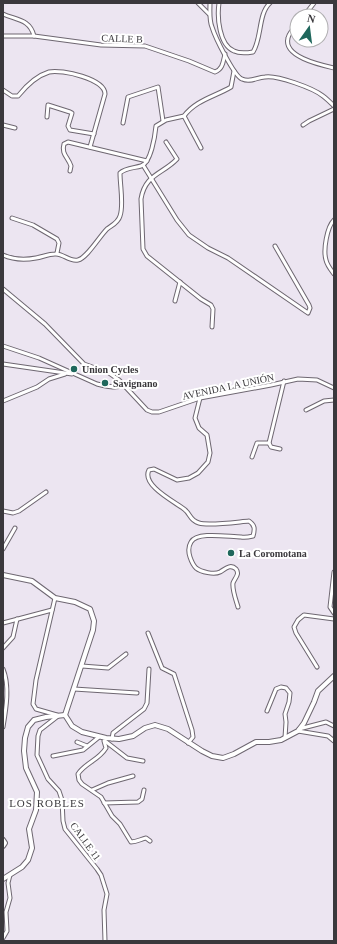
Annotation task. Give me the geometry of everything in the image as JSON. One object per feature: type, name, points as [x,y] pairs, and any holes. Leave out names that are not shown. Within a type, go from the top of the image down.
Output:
[{"type":"street","points":[[198,3],[210,14]]},
{"type":"street","points":[[210,3],[211,26],[234,71],[240,78],[245,80],[253,80],[267,76],[294,83],[322,95],[334,106]]},
{"type":"street","points":[[219,3],[218,26],[222,36],[233,51],[244,53],[253,52],[256,46],[264,11],[270,3]]},
{"type":"street","points":[[3,14],[29,24],[33,30],[34,36]]},
{"type":"street","name":"CALLE B","points":[[3,36],[34,36],[101,45],[145,46],[190,61],[215,72],[222,66],[225,54]]},
{"type":"street","points":[[289,36],[289,46]]},
{"type":"street","points":[[290,48],[291,51],[301,57],[334,68]]},
{"type":"street","points":[[3,255],[20,259],[36,258],[57,253],[68,260],[75,261],[85,257],[99,238],[117,222],[120,217],[122,209],[120,180],[121,172],[143,165],[147,161],[154,143],[156,126],[163,121],[184,116],[190,109],[200,102],[230,87],[234,71]]},
{"type":"street","points":[[3,90],[12,96],[18,96],[30,83],[50,72],[63,72],[96,82],[105,90],[105,94],[90,147]]},
{"type":"street","points":[[123,123],[128,97],[158,87],[163,121]]},
{"type":"street","points":[[47,117],[48,105],[70,112],[72,113],[68,126],[70,130],[94,134]]},
{"type":"street","points":[[303,125],[334,109]]},
{"type":"street","points":[[184,116],[201,148]]},
{"type":"street","points":[[3,125],[15,128]]},
{"type":"street","points":[[70,171],[70,163],[62,149],[64,144],[68,142],[147,161]]},
{"type":"street","points":[[166,142],[177,159],[151,178],[144,187],[141,199],[143,249],[147,256],[211,305],[213,309],[212,327]]},
{"type":"street","points":[[143,165],[177,220],[189,235],[208,248],[228,258],[308,313],[310,308],[309,305],[275,246]]},
{"type":"street","points":[[12,218],[33,225],[57,238],[59,243],[57,253]]},
{"type":"street","points":[[334,220],[330,224],[325,254],[326,260],[334,274]]},
{"type":"street","points":[[175,301],[180,282]]},
{"type":"street","name":"AVENIDA LA UNIÓN","points":[[3,288],[45,324],[84,364],[109,373],[123,385],[146,410],[152,412],[158,412],[200,398],[271,385],[298,378],[317,380],[334,388]]},
{"type":"street","points":[[3,346],[39,358],[105,386],[120,387],[123,385]]},
{"type":"street","points":[[3,364],[74,374]]},
{"type":"street","points":[[3,401],[37,387],[49,379],[67,373]]},
{"type":"street","points":[[269,443],[284,381]]},
{"type":"street","points":[[200,398],[195,418],[199,428],[207,435],[210,453],[208,462],[198,473],[189,478],[177,480],[154,469],[149,470],[147,474],[148,478],[156,488],[173,502],[185,509],[192,520],[200,523],[249,521],[252,524],[255,529],[253,536],[242,538],[221,535],[198,537],[192,540],[188,546],[188,552],[191,560],[196,568],[202,571],[213,573],[220,572],[228,567],[234,567],[237,570],[238,574],[233,584],[238,607]]},
{"type":"street","points":[[306,410],[324,401],[334,400]]},
{"type":"street","points":[[252,457],[257,442],[269,443],[271,447],[280,449]]},
{"type":"street","points":[[3,511],[13,513],[19,511],[46,492]]},
{"type":"street","points":[[3,549],[15,528]]},
{"type":"street","points":[[334,572],[330,607],[334,613]]},
{"type":"street","points":[[3,575],[32,581],[55,598],[75,602],[90,609],[94,621],[93,630],[65,715]]},
{"type":"street","points":[[55,598],[36,680],[33,704],[36,709],[58,716]]},
{"type":"street","points":[[3,623],[52,610]]},
{"type":"street","points":[[317,667],[296,633],[294,627],[298,620],[304,615],[334,619]]},
{"type":"street","points":[[3,648],[13,637],[17,619]]},
{"type":"street","points":[[148,633],[162,668],[174,674],[192,730],[193,737],[188,743]]},
{"type":"street","points":[[82,666],[108,668],[126,654]]},
{"type":"street","points":[[3,669],[6,700],[3,727]]},
{"type":"street","points":[[112,739],[114,733],[144,709],[147,703],[149,669]]},
{"type":"street","points":[[299,730],[304,723],[318,691],[334,676]]},
{"type":"street","points":[[266,711],[276,689],[281,687],[286,688],[290,693],[289,702],[284,714],[286,722],[285,738]]},
{"type":"street","points":[[74,689],[137,693]]},
{"type":"street","points":[[3,879],[22,867],[28,860],[32,848],[29,829],[36,810],[37,792],[26,768],[24,747],[28,727],[34,720],[65,715]]},
{"type":"street","points":[[65,715],[72,726],[82,732],[119,740],[133,736],[146,728],[155,725],[168,729],[188,743],[212,756],[222,758],[234,754],[256,742],[281,740],[299,730],[326,722],[334,726]]},
{"type":"street","name":"CALLE 11","points":[[58,716],[40,730],[38,736],[37,755],[48,779],[59,791],[62,800],[65,829],[97,869],[105,886],[107,894],[104,910],[105,941]]},
{"type":"street","points":[[299,730],[328,736],[334,741]]},
{"type":"street","points":[[98,736],[127,758],[143,760]]},
{"type":"street","points":[[53,756],[83,750],[98,736]]},
{"type":"street","points":[[104,741],[106,748],[103,754],[81,769],[78,774],[79,780],[101,798],[131,842],[137,842],[146,838],[150,841]]},
{"type":"street","points":[[77,742],[87,746]]},
{"type":"street","points":[[92,790],[108,783],[133,776]]},
{"type":"street","points":[[104,803],[138,802],[142,799],[144,790]]},
{"type":"street","points":[[3,840],[5,842],[3,846]]},
{"type":"street","points":[[3,938],[7,931],[6,912],[10,898],[8,883],[10,875]]},
{"type":"place","name":"Union Cycles","points":[[74,369]]},
{"type":"place","name":"Savignano","points":[[105,383]]},
{"type":"place","name":"La Coromotana","points":[[231,553]]},
{"type":"district","name":"LOS ROBLES","points":[[47,803]]}]
